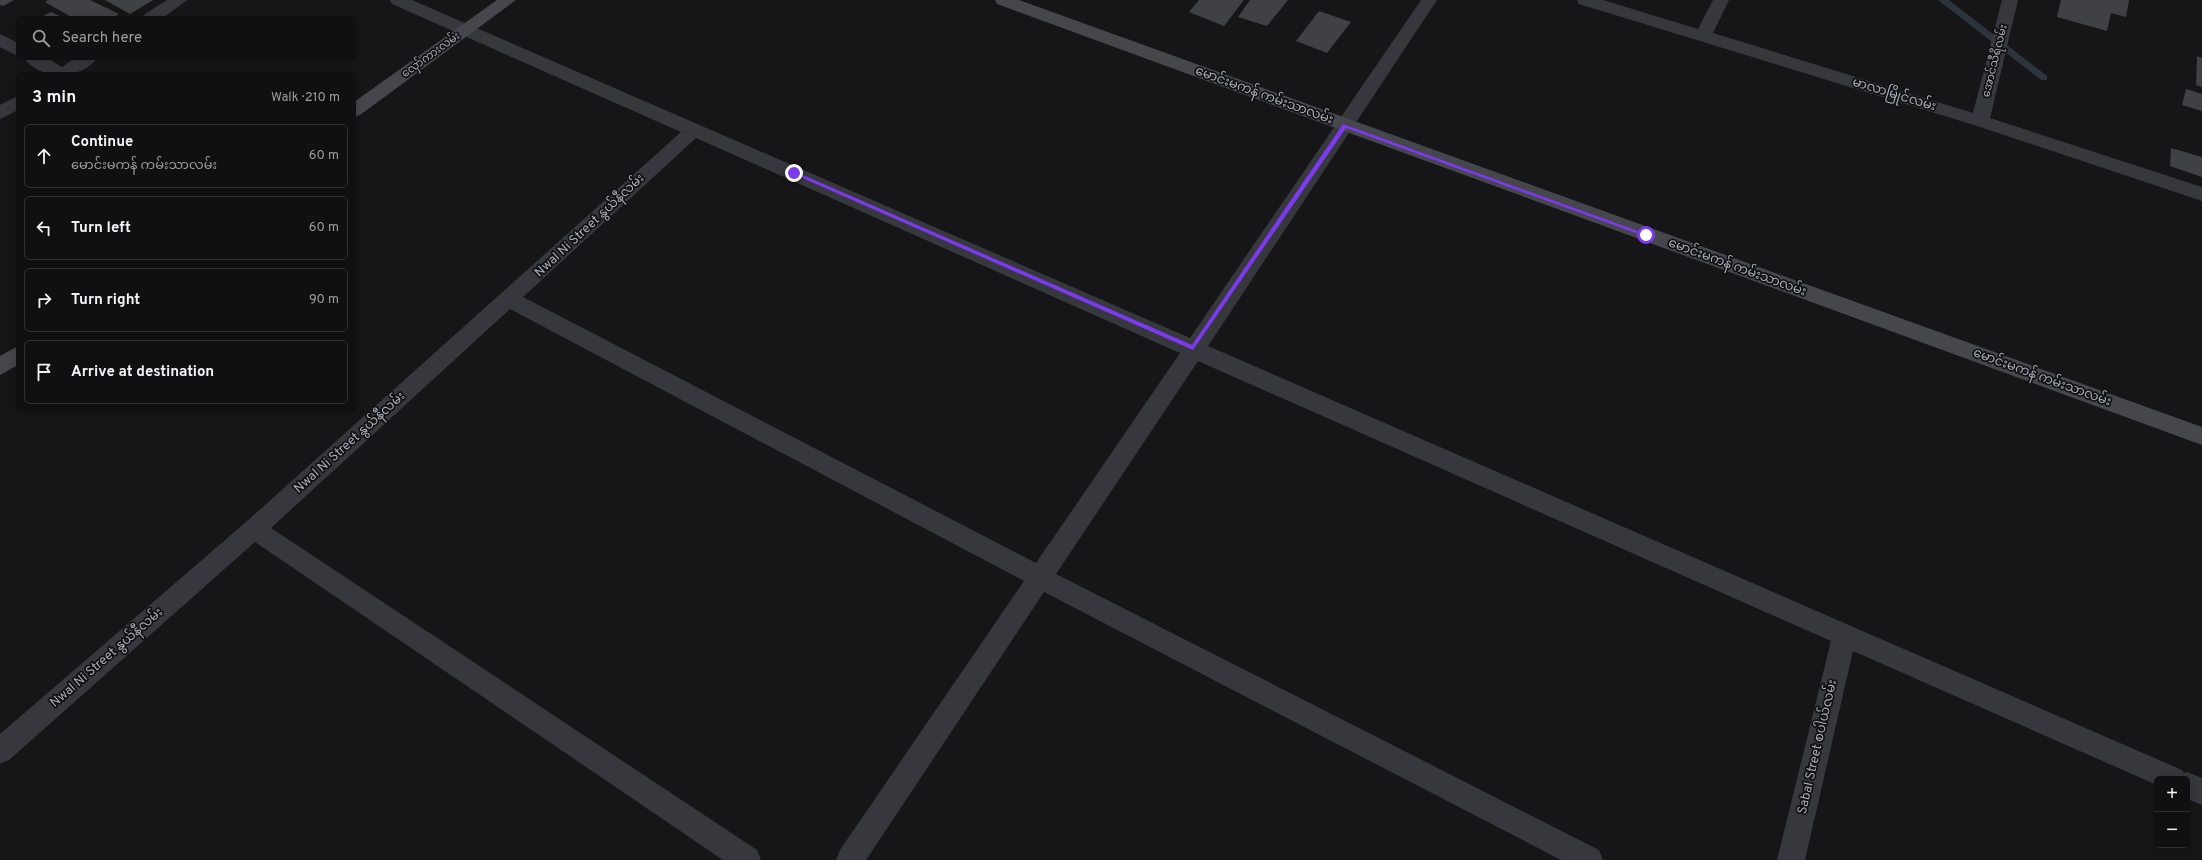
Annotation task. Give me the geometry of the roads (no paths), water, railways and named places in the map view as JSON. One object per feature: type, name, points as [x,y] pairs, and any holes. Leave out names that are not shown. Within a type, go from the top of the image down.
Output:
[{"type":"main road","name":"လှော်ကားလမ်း","points":[[356,110],[508,0]]},
{"type":"main road","name":"မောင်းမကန် ကမ်းသာလမ်း","points":[[1003,0],[1345,126],[2202,436]]},
{"type":"main road","points":[[0,367],[16,355]]},
{"type":"street","points":[[154,16],[179,0]]},
{"type":"street","points":[[398,0],[2166,776]]},
{"type":"street","points":[[850,860],[1041,578],[1193,348],[1429,0]]},
{"type":"street","name":"မာလာမြိုင်လမ်း","points":[[1585,0],[1980,121],[2202,194]]},
{"type":"street","points":[[1703,36],[1721,0]]},
{"type":"street","name":"အောင်သီရိလမ်း","points":[[1980,121],[2010,0]]},
{"type":"street","points":[[0,40],[16,49]]},
{"type":"street","points":[[37,60],[58,72]]},
{"type":"street","points":[[65,72],[85,60]]},
{"type":"street","points":[[0,113],[16,103]]},
{"type":"street","name":"Nwal Ni Street နွယ်နီလမ်း","points":[[0,751],[254,529],[694,130]]},
{"type":"street","points":[[510,298],[1041,578],[1589,860]]},
{"type":"street","points":[[254,529],[747,860]]},
{"type":"street","name":"Sabal Street စပါယ်လမ်း","points":[[1791,860],[1845,634]]},
{"type":"street","points":[[2190,786],[2202,792]]},
{"type":"waterway","points":[[1943,0],[2044,78]]}]
